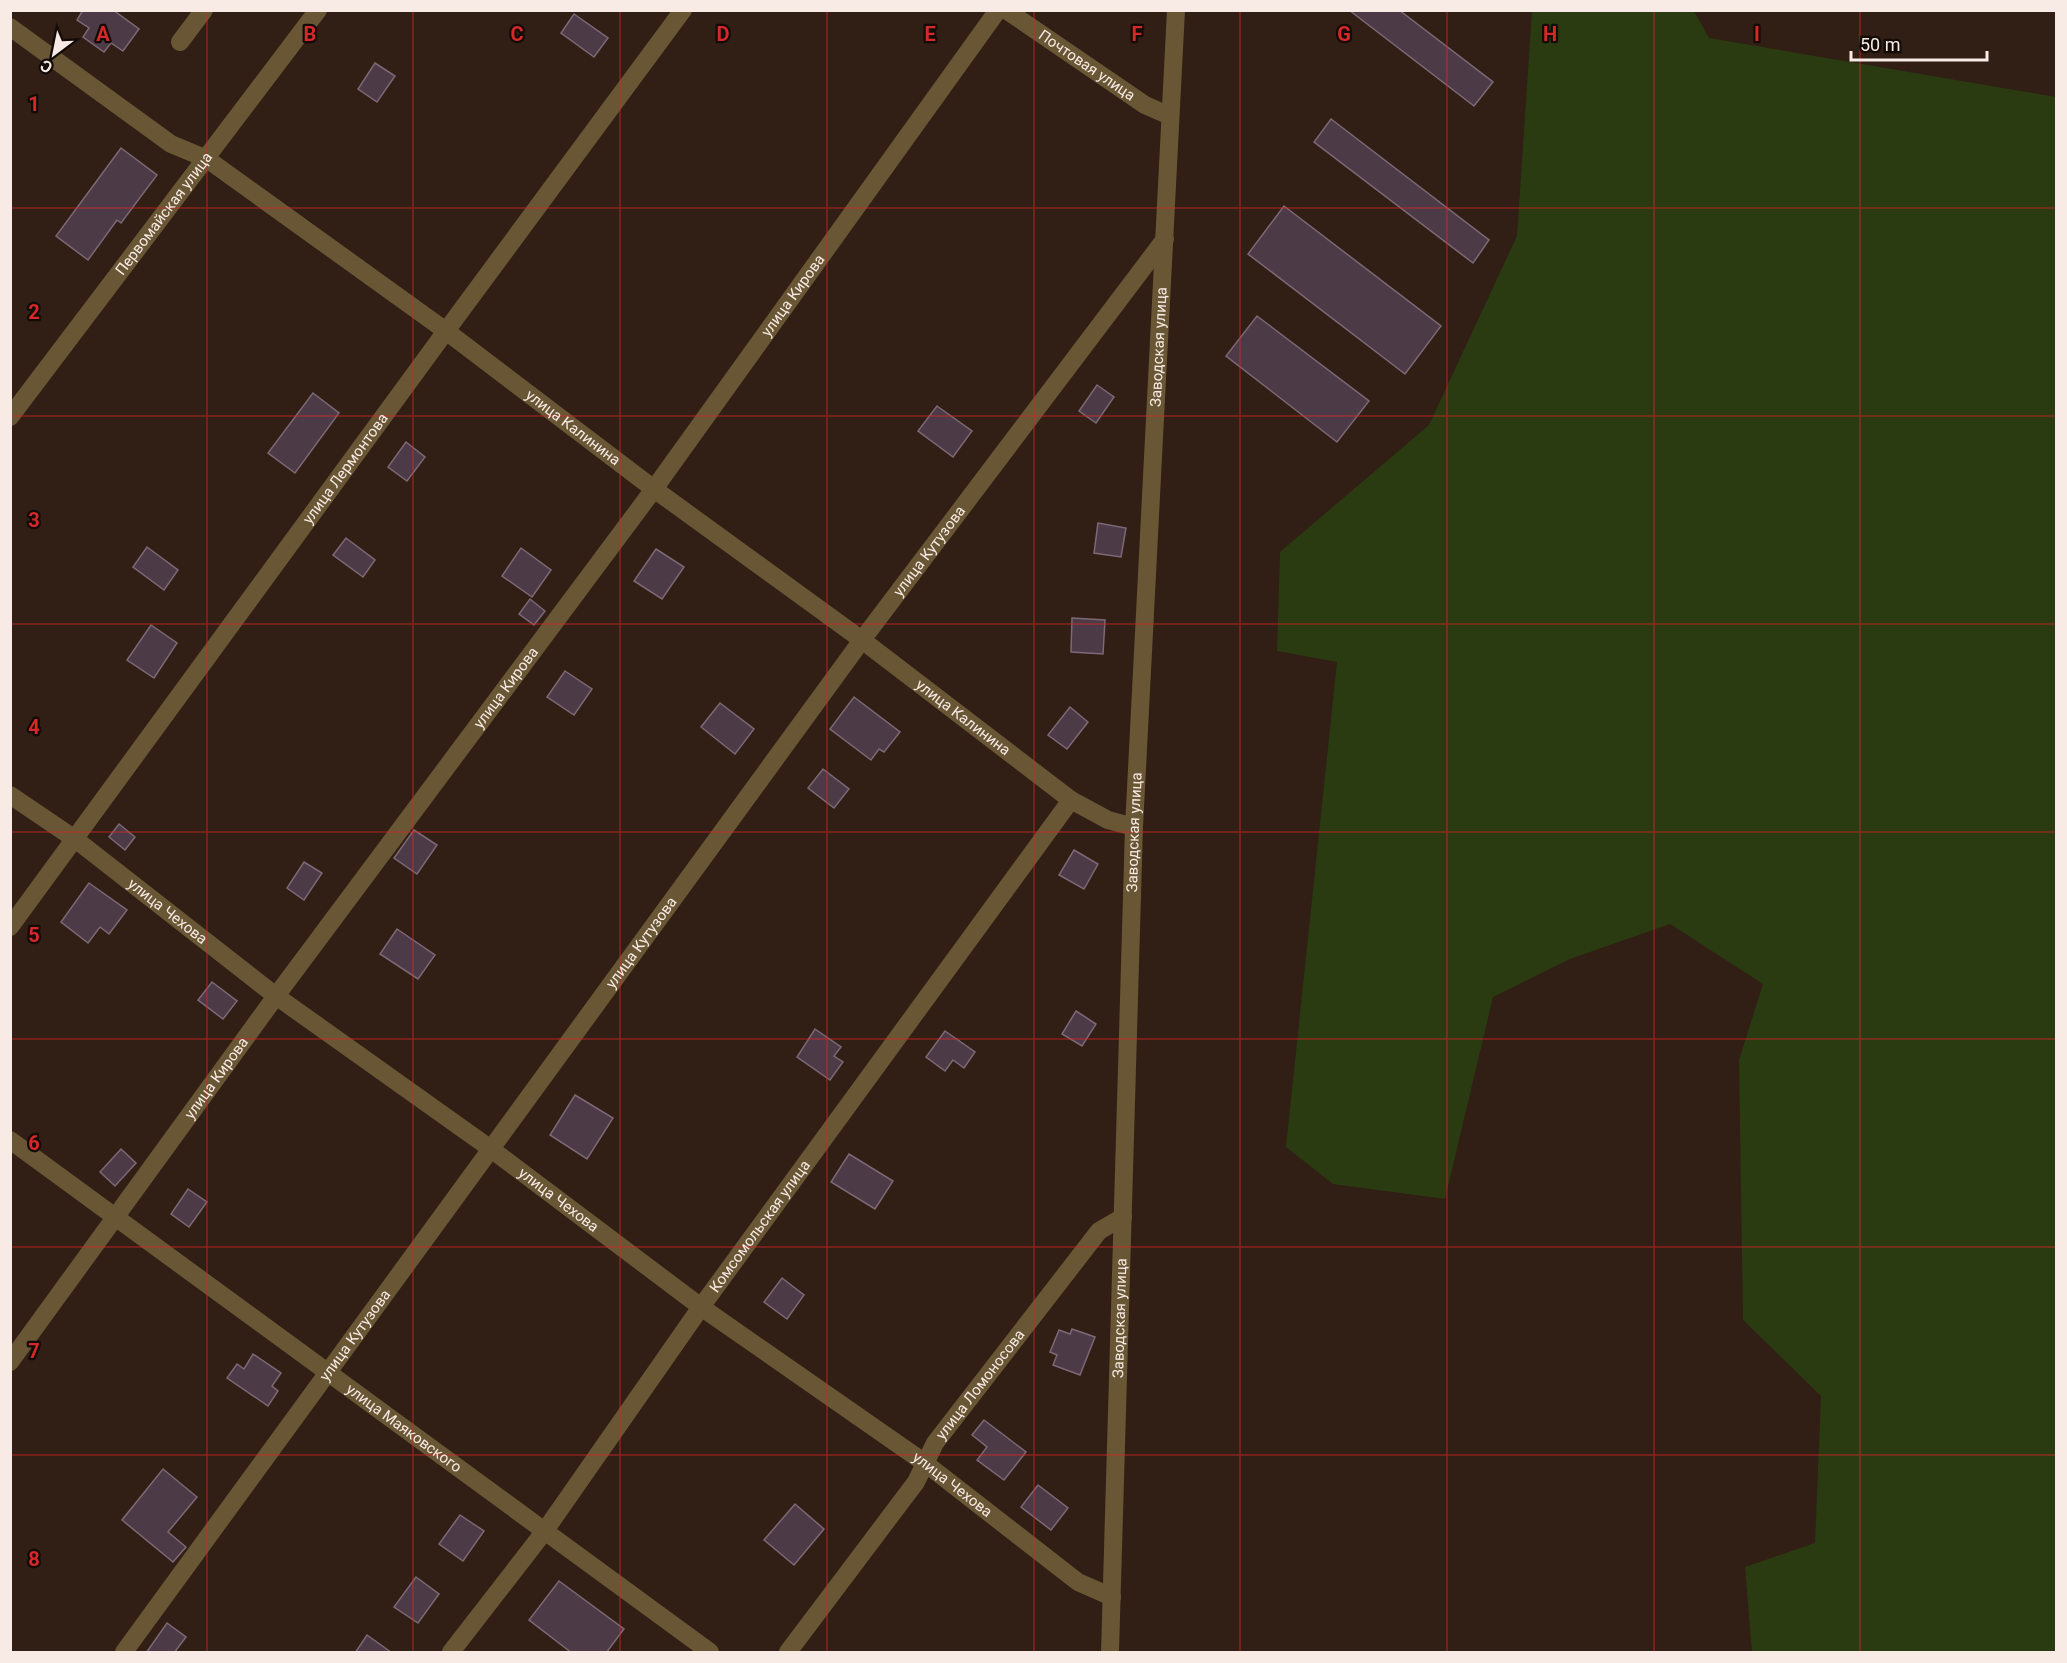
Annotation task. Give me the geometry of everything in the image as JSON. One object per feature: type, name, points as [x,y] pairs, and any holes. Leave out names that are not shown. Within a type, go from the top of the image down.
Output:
[{"type":"street","points":[[180,42],[204,10]]},
{"type":"street","name":"Первомайская улица","points":[[10,417],[318,10]]},
{"type":"street","name":"улица Лермонтова","points":[[10,927],[683,10]]},
{"type":"street","name":"улица Кирова","points":[[10,1362],[276,996],[654,489],[998,10]]},
{"type":"street","name":"Почтовая улица","points":[[1006,10],[1146,105],[1170,116]]},
{"type":"street","name":"Заводская улица","points":[[1110,1653],[1134,827],[1176,10]]},
{"type":"street","name":"улица Калинина","points":[[10,27],[171,144],[207,159],[446,331],[654,489],[862,640],[1071,800],[1108,820],[1134,827]]},
{"type":"street","name":"улица Кутузова","points":[[124,1653],[862,640],[1165,239]]},
{"type":"street","name":"улица Чехова","points":[[10,795],[75,839],[276,996],[491,1149],[701,1307],[925,1463],[1078,1582],[1112,1597]]},
{"type":"street","name":"Комсомольская улица","points":[[451,1653],[543,1532],[701,1307],[1071,800]]},
{"type":"street","name":"улица Маяковского","points":[[10,1140],[710,1653]]},
{"type":"street","name":"улица Ломоносова","points":[[788,1653],[916,1482],[935,1443],[1099,1231],[1123,1217]]},
{"type":"green space","points":[[1532,11],[1694,11],[1709,38],[2056,97],[2056,1652],[1752,1652],[1745,1567],[1815,1543],[1821,1396],[1743,1320],[1739,1060],[1763,984],[1670,924],[1570,959],[1493,997],[1445,1199],[1333,1184],[1286,1147],[1337,662],[1277,651],[1280,552],[1429,425],[1517,236]]},
{"type":"building","points":[[83,10],[113,10],[139,29],[123,51],[111,43],[104,52],[83,37],[89,28],[77,20]]},
{"type":"building","points":[[1349,10],[1399,10],[1493,82],[1474,106]]},
{"type":"building","points":[[574,14],[608,38],[594,57],[561,33]]},
{"type":"building","points":[[375,63],[395,76],[377,102],[358,89]]},
{"type":"building","points":[[1331,119],[1489,240],[1473,263],[1314,142]]},
{"type":"building","points":[[121,148],[157,175],[121,223],[117,220],[88,260],[56,236]]},
{"type":"building","points":[[1284,206],[1441,326],[1405,374],[1248,254]]},
{"type":"building","points":[[1257,316],[1369,401],[1337,442],[1226,356]]},
{"type":"building","points":[[1097,385],[1114,397],[1096,423],[1079,411]]},
{"type":"building","points":[[313,393],[339,413],[295,473],[268,453]]},
{"type":"building","points":[[937,406],[972,431],[953,457],[918,431]]},
{"type":"building","points":[[406,442],[425,457],[407,481],[388,467]]},
{"type":"building","points":[[1098,523],[1126,528],[1121,557],[1094,553]]},
{"type":"building","points":[[346,538],[375,560],[363,577],[333,555]]},
{"type":"building","points":[[147,547],[178,570],[164,590],[133,567]]},
{"type":"building","points":[[521,548],[551,570],[532,597],[502,576]]},
{"type":"building","points":[[656,549],[684,567],[662,599],[634,581]]},
{"type":"building","points":[[530,599],[545,611],[534,625],[519,614]]},
{"type":"building","points":[[1072,618],[1105,620],[1103,654],[1071,652]]},
{"type":"building","points":[[151,625],[177,643],[154,678],[127,660]]},
{"type":"building","points":[[565,671],[592,689],[574,715],[547,697]]},
{"type":"building","points":[[854,697],[900,732],[884,752],[879,749],[871,760],[830,729]]},
{"type":"building","points":[[720,703],[754,729],[735,754],[701,727]]},
{"type":"building","points":[[1070,707],[1088,722],[1067,749],[1048,735]]},
{"type":"building","points":[[823,769],[849,789],[834,808],[808,788]]},
{"type":"building","points":[[119,824],[135,837],[125,850],[109,837]]},
{"type":"building","points":[[414,830],[437,845],[417,874],[394,858]]},
{"type":"building","points":[[1074,850],[1098,864],[1084,889],[1059,875]]},
{"type":"building","points":[[304,862],[322,873],[304,900],[287,888]]},
{"type":"building","points":[[89,883],[127,910],[109,934],[100,927],[88,943],[61,922]]},
{"type":"building","points":[[397,929],[435,955],[418,979],[380,954]]},
{"type":"building","points":[[212,982],[237,1001],[223,1019],[198,1000]]},
{"type":"building","points":[[1076,1011],[1096,1024],[1082,1046],[1062,1034]]},
{"type":"building","points":[[815,1029],[841,1047],[834,1056],[843,1062],[830,1080],[797,1057]]},
{"type":"building","points":[[945,1031],[975,1052],[964,1068],[953,1060],[945,1071],[926,1057]]},
{"type":"building","points":[[575,1095],[613,1118],[587,1159],[550,1135]]},
{"type":"building","points":[[121,1149],[136,1163],[115,1186],[100,1172]]},
{"type":"building","points":[[849,1154],[893,1181],[875,1209],[831,1182]]},
{"type":"building","points":[[188,1189],[207,1202],[189,1227],[171,1214]]},
{"type":"building","points":[[782,1278],[804,1295],[787,1319],[764,1302]]},
{"type":"building","points":[[1072,1329],[1095,1337],[1080,1375],[1053,1365],[1057,1355],[1050,1352],[1059,1330],[1070,1334]]},
{"type":"building","points":[[253,1354],[281,1373],[272,1386],[278,1391],[268,1406],[227,1378],[237,1364],[244,1369]]},
{"type":"building","points":[[984,1420],[1026,1452],[1004,1480],[977,1460],[987,1447],[972,1435]]},
{"type":"building","points":[[163,1469],[197,1497],[168,1532],[186,1547],[173,1562],[122,1520]]},
{"type":"building","points":[[1038,1485],[1068,1508],[1051,1530],[1021,1507]]},
{"type":"building","points":[[795,1504],[824,1529],[794,1565],[764,1540]]},
{"type":"building","points":[[460,1515],[484,1531],[463,1561],[439,1544]]},
{"type":"building","points":[[416,1577],[439,1594],[418,1623],[394,1607]]},
{"type":"building","points":[[559,1581],[624,1629],[606,1653],[572,1653],[529,1620]]},
{"type":"building","points":[[167,1623],[186,1637],[174,1653],[146,1653]]},
{"type":"building","points":[[367,1635],[392,1653],[355,1653]]}]
